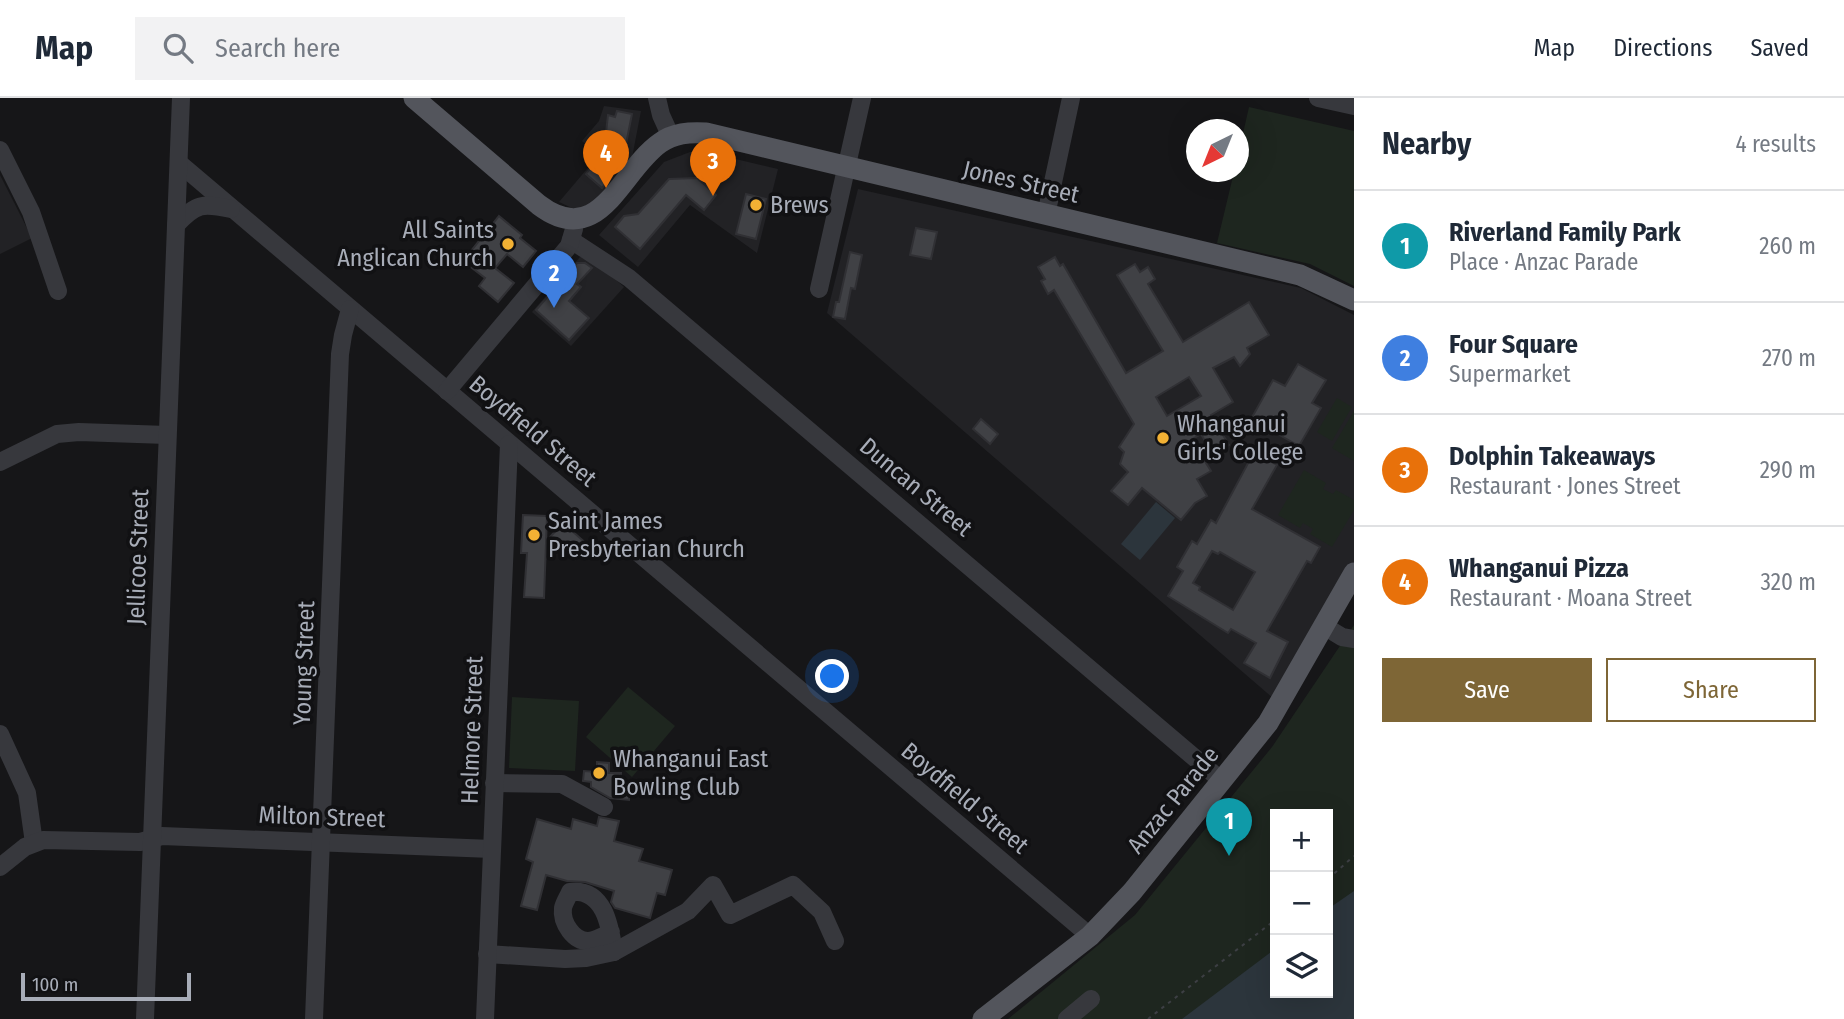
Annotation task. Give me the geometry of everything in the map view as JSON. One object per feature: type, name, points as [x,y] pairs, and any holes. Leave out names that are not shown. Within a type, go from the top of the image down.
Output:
[{"type":"main road","name":"Duncan Street","points":[[414,98],[539,205],[573,230]]},
{"type":"main road","name":"Jones Street","points":[[671,137],[692,132],[706,134],[1300,275],[1354,300]]},
{"type":"main road","points":[[573,230],[602,207],[650,152],[671,137]]},
{"type":"main road","name":"Anzac Parade","points":[[983,1019],[1090,936],[1132,892],[1268,723],[1354,573]]},
{"type":"street","name":"Jellicoe Street","points":[[145,1019],[181,98]]},
{"type":"street","points":[[657,98],[671,137]]},
{"type":"street","points":[[819,289],[862,98]]},
{"type":"street","points":[[1046,215],[1071,98]]},
{"type":"street","points":[[1318,98],[1354,106]]},
{"type":"street","points":[[0,150],[31,212],[58,291]]},
{"type":"street","name":"Boydfield Street","points":[[179,163],[1090,936]]},
{"type":"street","points":[[176,225],[198,206],[206,204],[231,209]]},
{"type":"street","points":[[447,391],[573,230]]},
{"type":"street","name":"Duncan Street","points":[[573,230],[1222,781]]},
{"type":"street","name":"Young Street","points":[[314,1019],[340,354],[350,309]]},
{"type":"street","points":[[0,462],[57,434],[79,432],[167,435]]},
{"type":"street","name":"Helmore Street","points":[[485,1019],[509,444]]},
{"type":"street","points":[[1324,626],[1342,637],[1354,639]]},
{"type":"street","points":[[0,734],[27,793],[34,843],[16,853],[0,867]]},
{"type":"street","points":[[494,783],[562,784],[604,807]]},
{"type":"street","name":"Milton Street","points":[[34,843],[58,839],[140,842],[162,836],[492,849]]},
{"type":"street","points":[[487,954],[565,959],[614,952],[688,911],[713,885],[730,915],[793,885],[822,912],[835,941]]},
{"type":"street","points":[[611,932],[614,952]]},
{"type":"street","points":[[1067,1019],[1091,999]]},
{"type":"path","points":[[1333,875],[1354,856]]},
{"type":"path","points":[[1148,1019],[1270,924]]},
{"type":"shaded area","points":[[604,106],[641,111],[631,163],[586,209],[572,208],[559,202],[598,156],[582,141],[599,121]]},
{"type":"shaded area","points":[[1249,107],[1354,131],[1354,286],[1310,264],[1217,243],[1232,182],[1249,182],[1249,119],[1246,119]]},
{"type":"shaded area","points":[[690,152],[710,153],[778,169],[757,253],[690,205],[638,267],[599,235],[664,162]]},
{"type":"shaded area","points":[[0,175],[32,238],[0,254]]},
{"type":"shaded area","name":"Whanganui Girls' College","points":[[858,189],[1301,288],[1354,315],[1354,562],[1306,652],[1274,699],[827,313]]},
{"type":"shaded area","points":[[589,256],[624,287],[571,346],[532,312],[580,257]]},
{"type":"shaded area","points":[[1337,398],[1352,407],[1332,441],[1317,432]]},
{"type":"shaded area","points":[[1354,411],[1354,461],[1332,448]]},
{"type":"shaded area","points":[[1304,470],[1326,483],[1323,489],[1333,494],[1336,490],[1354,500],[1354,510],[1332,547],[1310,534],[1313,529],[1303,523],[1300,528],[1278,515]]},
{"type":"shaded area","points":[[1156,502],[1175,518],[1140,560],[1121,544]]},
{"type":"shaded area","points":[[1354,625],[1354,897],[1333,914],[1333,809],[1270,809],[1270,964],[1199,1019],[1008,1019],[1135,915],[1272,747]]},
{"type":"shaded area","points":[[628,687],[675,726],[632,777],[586,737]]},
{"type":"shaded area","points":[[512,697],[579,701],[575,771],[509,768]]},
{"type":"shaded area","points":[[1354,891],[1354,1019],[1182,1019],[1270,953],[1270,998],[1333,998],[1333,906]]},
{"type":"building","points":[[617,111],[632,114],[625,149],[626,159],[602,188],[586,174],[613,139],[606,133],[608,115],[615,117]]},
{"type":"building","points":[[697,178],[716,195],[704,210],[686,195],[640,249],[615,227],[624,216],[638,214],[669,179]]},
{"type":"building","points":[[746,194],[766,199],[756,239],[736,234]]},
{"type":"building","points":[[499,216],[536,251],[523,267],[507,254],[495,268],[514,283],[498,302],[479,286],[485,278],[463,261]]},
{"type":"building","points":[[916,228],[937,232],[931,259],[910,255]]},
{"type":"building","points":[[850,252],[862,255],[855,289],[851,288],[845,319],[833,317],[836,302],[839,302]]},
{"type":"building","points":[[1055,257],[1060,266],[1063,264],[1126,373],[1163,351],[1117,275],[1135,264],[1140,272],[1148,267],[1155,279],[1148,284],[1183,342],[1249,302],[1269,335],[1247,348],[1250,354],[1240,366],[1234,357],[1213,368],[1233,402],[1211,415],[1229,445],[1213,455],[1201,434],[1178,448],[1187,463],[1201,455],[1211,471],[1197,479],[1207,496],[1195,503],[1181,520],[1142,488],[1128,505],[1111,491],[1128,472],[1120,464],[1124,452],[1119,447],[1134,424],[1054,290],[1048,294],[1041,281],[1045,279],[1038,267]],"holes":[[[1189,377],[1201,396],[1167,416],[1156,397]]]},
{"type":"building","points":[[577,263],[585,263],[592,268],[577,284],[581,287],[569,301],[589,318],[569,340],[536,310]]},
{"type":"building","points":[[1298,364],[1326,380],[1312,403],[1321,408],[1299,446],[1251,419],[1273,380],[1285,386]]},
{"type":"building","points":[[981,419],[998,434],[990,444],[973,429]]},
{"type":"building","points":[[1254,452],[1277,465],[1252,509],[1320,547],[1311,563],[1307,561],[1267,631],[1288,642],[1270,678],[1244,663],[1256,643],[1231,629],[1228,633],[1168,596],[1183,571],[1177,567],[1192,541],[1197,544],[1211,520],[1216,523]],"holes":[[[1212,551],[1218,554],[1220,552],[1255,572],[1233,610],[1199,590],[1200,587],[1193,583]]]},
{"type":"building","points":[[523,515],[547,516],[544,598],[524,597],[527,553],[521,553]]},
{"type":"building","points":[[563,523],[588,545],[575,559],[550,537]]},
{"type":"building","points":[[597,762],[609,763],[609,773],[621,773],[620,788],[629,789],[629,800],[610,798],[591,787],[591,782],[583,781],[584,771],[597,772]]},
{"type":"building","points":[[599,817],[619,821],[614,841],[643,849],[639,861],[672,870],[665,895],[657,893],[650,918],[615,908],[611,902],[614,891],[585,882],[567,881],[546,875],[537,910],[521,906],[533,862],[526,859],[537,819],[571,829],[573,819],[597,826]]},
{"type":"place","name":"Whanganui Pizza","points":[[606,188]]},
{"type":"place","name":"Dolphin Takeaways","points":[[713,196]]},
{"type":"place","name":"Brews","points":[[756,205]]},
{"type":"place","name":"All Saints Anglican Church","points":[[508,244]]},
{"type":"place","name":"Four Square","points":[[554,308]]},
{"type":"place","name":"Whanganui Girls' College","points":[[1163,438]]},
{"type":"place","name":"Saint James Presbyterian Church","points":[[534,535]]},
{"type":"place","name":"Whanganui East Bowling Club","points":[[599,773]]},
{"type":"place","name":"Riverland Family Park","points":[[1229,856]]}]
